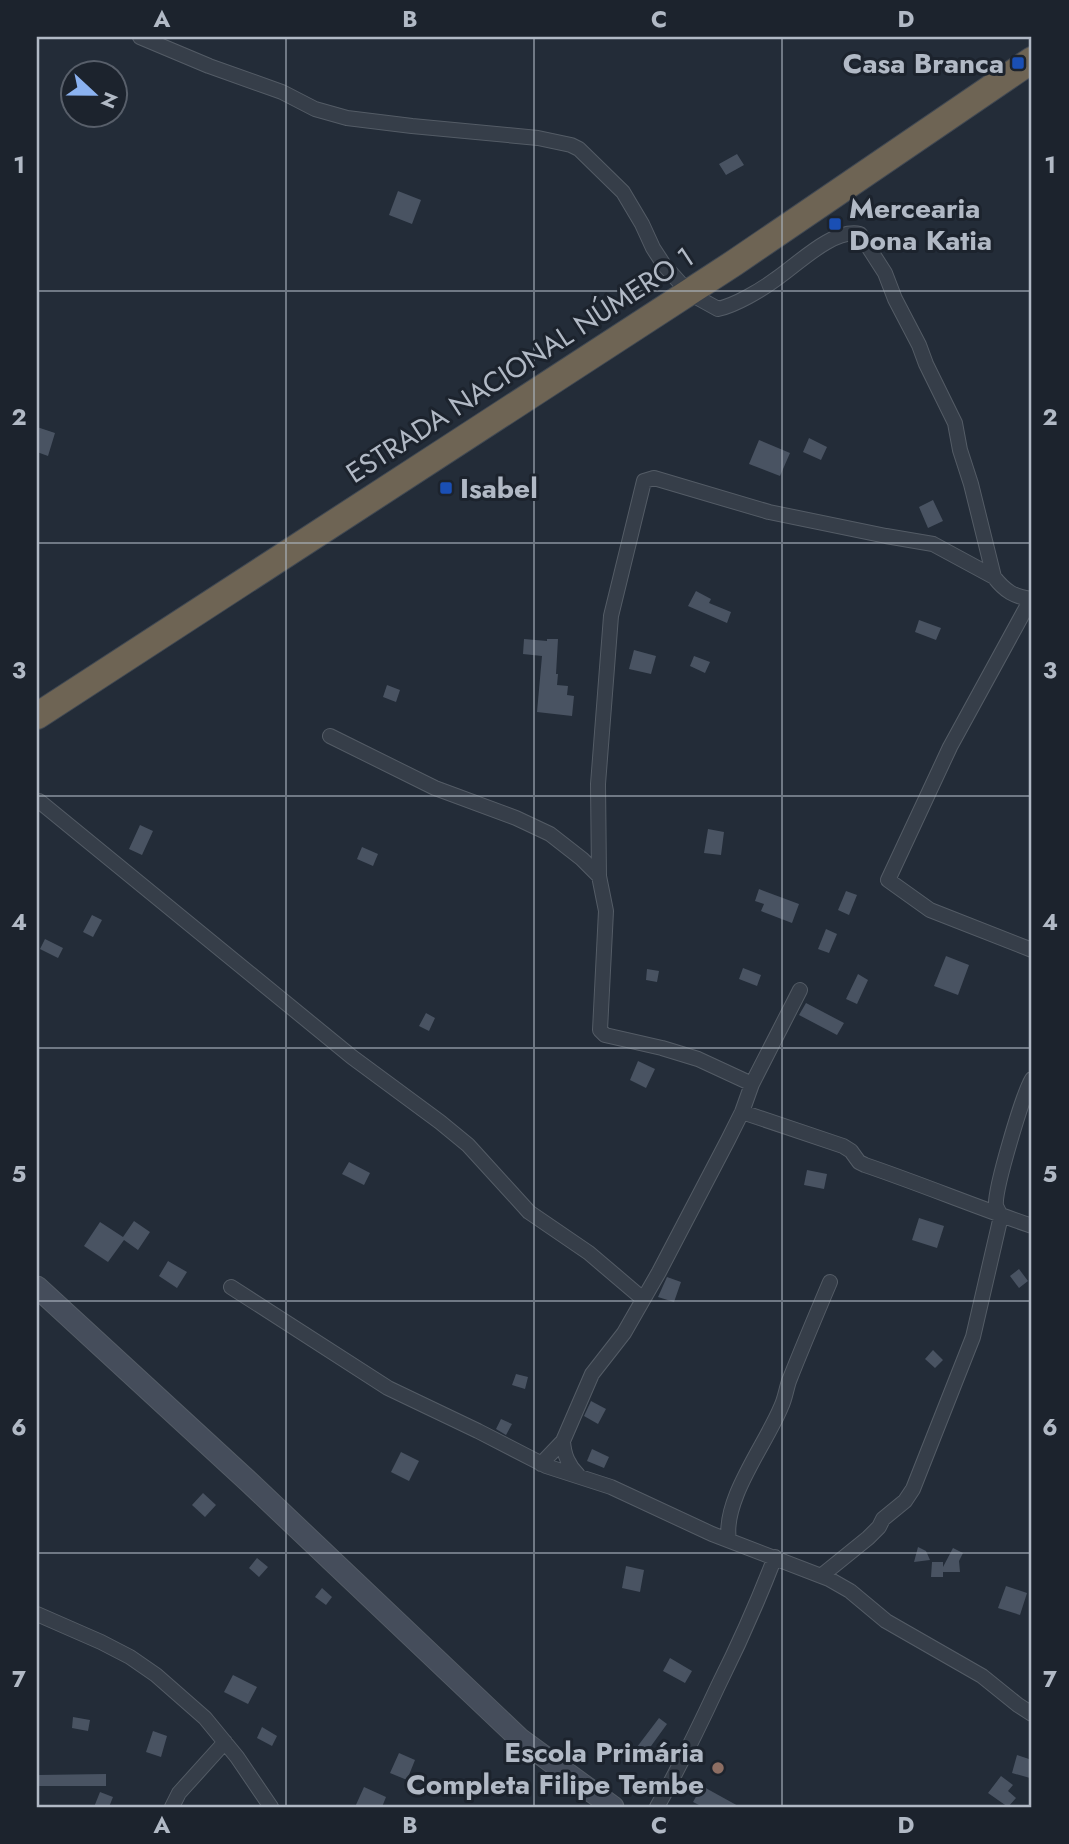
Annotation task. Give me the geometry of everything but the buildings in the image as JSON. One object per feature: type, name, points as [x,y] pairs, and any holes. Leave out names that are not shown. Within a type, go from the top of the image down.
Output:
[{"type":"highway","name":"ESTRADA NACIONAL NÚMERO 1","points":[[37,716],[689,293],[1032,61]]},
{"type":"street","points":[[140,37],[209,66],[282,92],[315,109],[347,118],[508,134],[571,145],[579,149],[623,192],[664,265],[689,293],[718,309],[728,307],[774,281],[823,244],[851,232],[860,234],[886,273],[895,299],[955,423],[993,577]]},
{"type":"street","points":[[752,1084],[698,1059],[605,1035],[600,1030],[606,911],[599,876],[598,784],[611,616],[644,481],[654,478],[769,512],[933,544],[993,577],[1010,594],[1032,599],[950,747],[888,880],[930,911],[1032,950]]},
{"type":"street","points":[[330,736],[435,788],[516,818],[550,834],[599,876]]},
{"type":"street","points":[[39,801],[352,1057],[459,1138],[529,1212],[589,1253],[643,1299]]},
{"type":"street","points":[[541,1464],[563,1441],[592,1374],[624,1333],[670,1251],[800,990]]},
{"type":"street","points":[[821,1576],[868,1538],[883,1519],[905,1501],[913,1489],[973,1337],[1001,1216],[996,1207],[997,1194],[1027,1087],[1032,1079]]},
{"type":"street","points":[[741,1112],[843,1146],[865,1165],[1032,1226]]},
{"type":"street","points":[[729,1541],[732,1508],[758,1449],[783,1404],[788,1382],[803,1343],[830,1282]]},
{"type":"street","points":[[37,1287],[249,1482],[520,1739],[613,1807]]},
{"type":"street","points":[[231,1287],[388,1388],[541,1464],[611,1487],[729,1541],[821,1576],[858,1597],[886,1621],[982,1676],[1032,1714]]},
{"type":"street","points":[[563,1441],[568,1463],[578,1475]]},
{"type":"street","points":[[657,1807],[677,1773],[728,1665],[760,1597],[775,1557]]},
{"type":"street","points":[[835,1566],[836,1584]]},
{"type":"street","points":[[37,1614],[101,1642],[156,1675],[205,1718],[237,1757],[271,1807]]},
{"type":"street","points":[[172,1807],[179,1793],[225,1742]]},
{"type":"place","name":"Casa Branca","points":[[1018,63]]},
{"type":"place","name":"Mercearia Dona Katia","points":[[835,224]]},
{"type":"place","name":"Isabel","points":[[446,488]]},
{"type":"place","name":"Escola Primária Completa Filipe Tembe","points":[[718,1768]]}]
